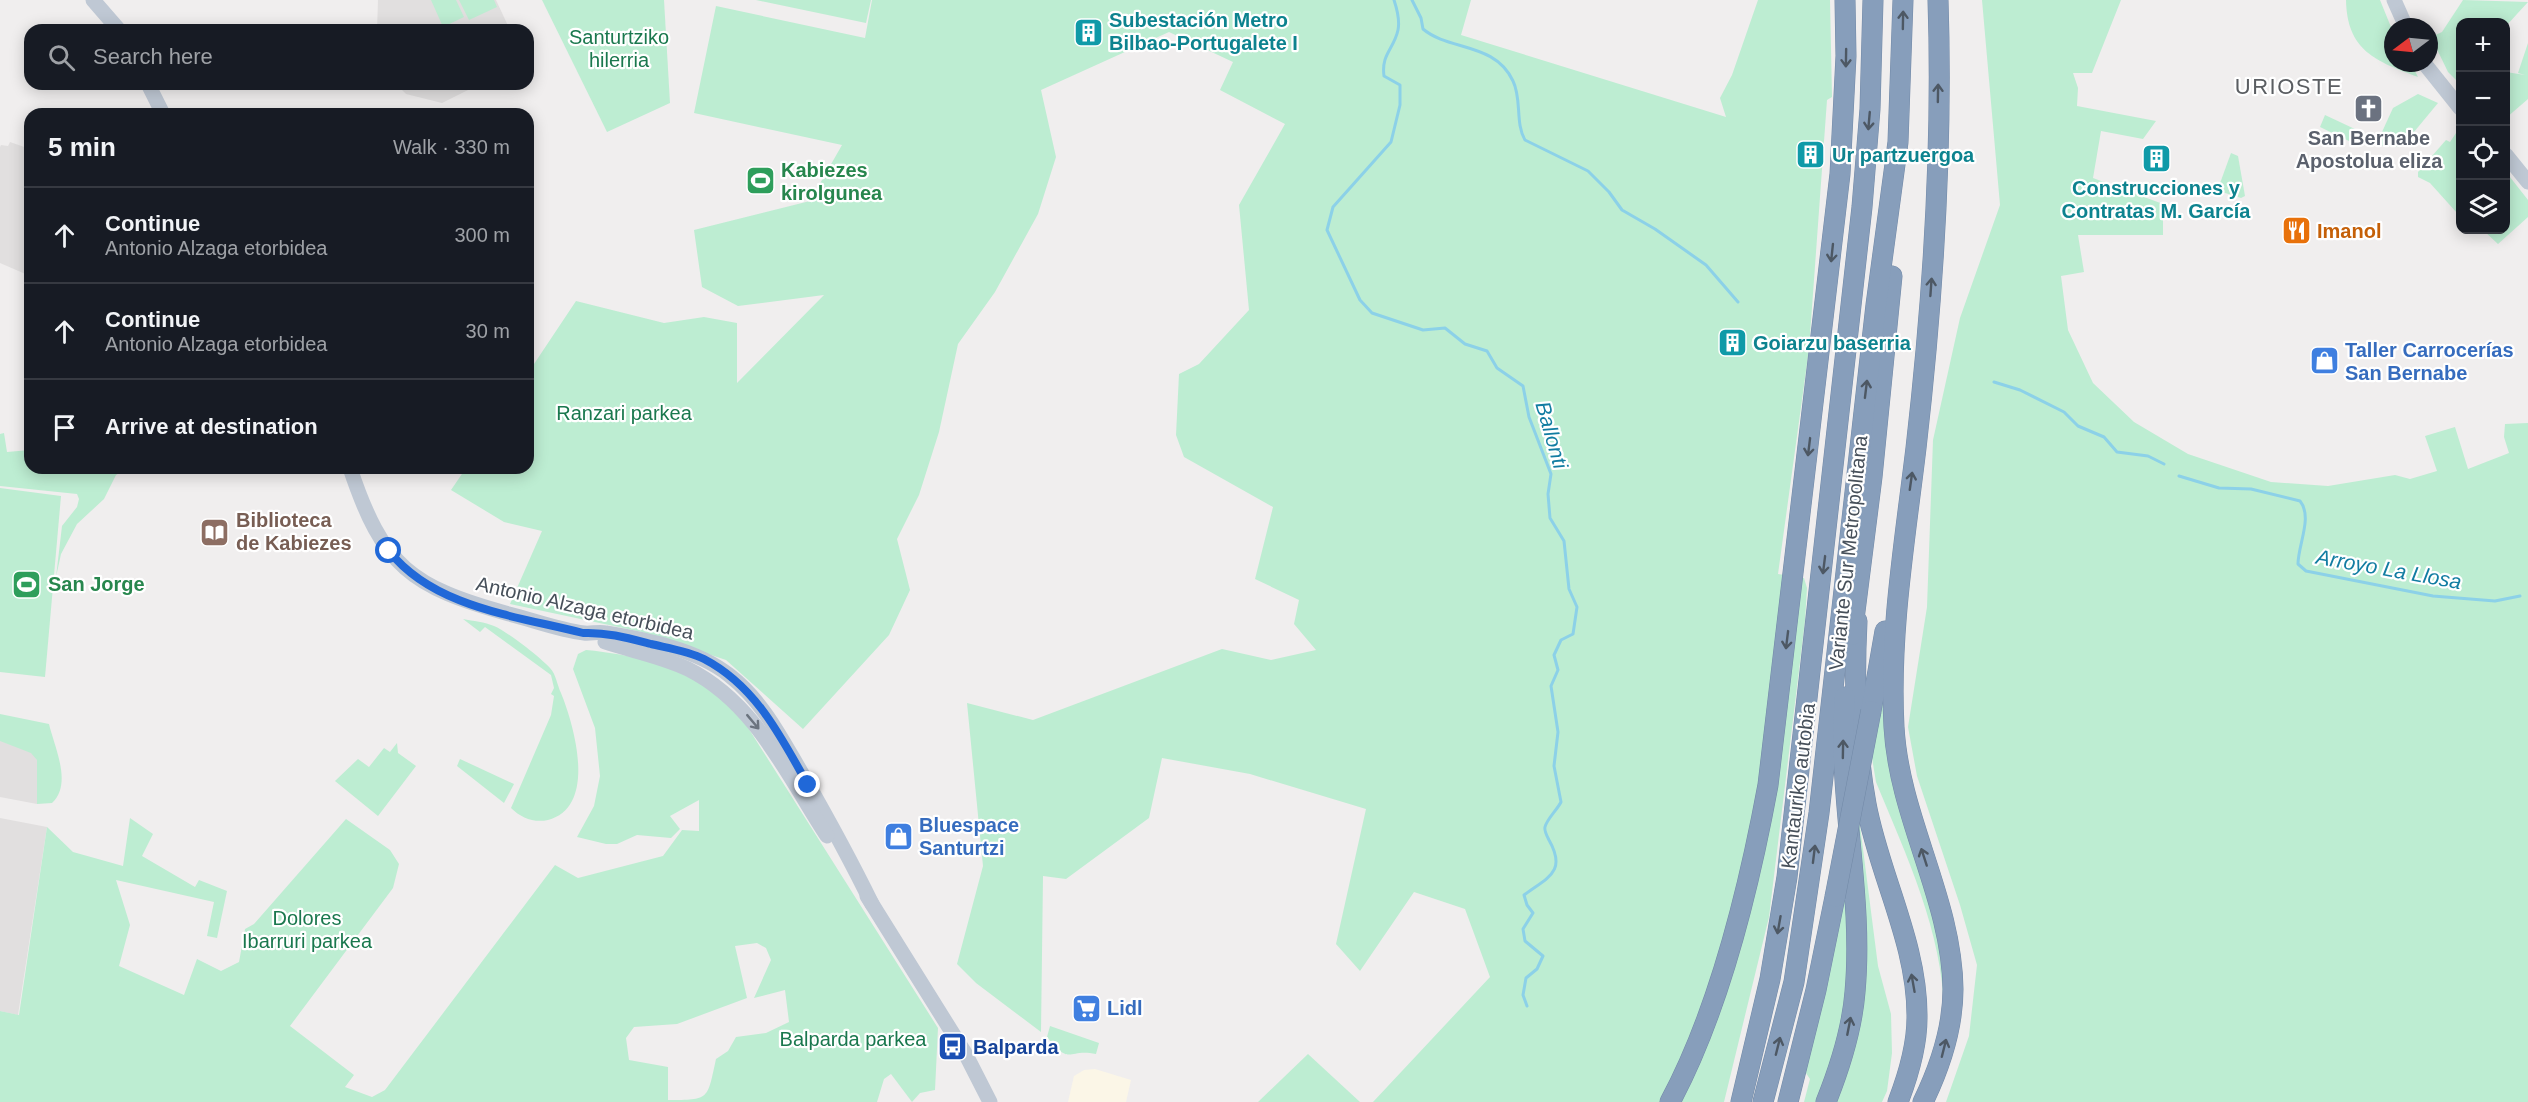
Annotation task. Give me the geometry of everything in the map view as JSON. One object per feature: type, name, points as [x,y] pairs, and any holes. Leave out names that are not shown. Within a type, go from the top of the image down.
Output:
[{"type":"highway","points":[[1670,1102],[1700,1034],[1726,957],[1748,884],[1768,785],[1840,174],[1846,56],[1845,0]]},
{"type":"highway","name":"Kantauriko autobia","points":[[1741,1102],[1770,979],[1793,823],[1862,207],[1870,109],[1873,0]]},
{"type":"highway","name":"Variante Sur Metropolitana","points":[[1763,1102],[1794,982],[1809,888],[1870,351],[1898,142],[1903,0]]},
{"type":"highway","points":[[1923,1102],[1942,1057],[1953,992],[1945,925],[1910,813],[1894,731],[1894,665],[1904,539],[1916,450],[1933,258],[1937,175],[1938,0]]},
{"type":"highway","points":[[1826,1102],[1846,1044],[1855,995],[1857,928],[1843,760],[1846,678],[1860,580],[1890,306],[1898,142]]},
{"type":"highway","points":[[1788,1102],[1816,990],[1904,539]]},
{"type":"highway","points":[[1860,580],[1854,681],[1866,804],[1904,937],[1917,1018],[1910,1068],[1898,1102]]},
{"type":"street","points":[[93,0],[114,24]]},
{"type":"street","points":[[2394,0],[2402,18]]},
{"type":"street","points":[[2431,72],[2456,103]]},
{"type":"street","points":[[151,90],[160,108]]},
{"type":"street","points":[[2510,160],[2528,182]]},
{"type":"street","name":"Antonio Alzaga etorbidea","points":[[352,475],[389,551],[400,565],[418,580],[452,597],[475,605],[669,660],[711,682],[740,706],[759,729],[872,904],[965,1053],[990,1102]]},
{"type":"street","name":"Antonio Alzaga etorbidea","points":[[590,636],[604,632],[704,659],[728,674],[751,694],[767,714],[842,843],[872,904]]},
{"type":"shaded area","points":[[378,0],[496,0],[507,24],[377,24]]},
{"type":"shaded area","points":[[402,90],[468,90],[442,103],[406,94]]},
{"type":"shaded area","points":[[10,142],[24,147],[24,273],[0,263],[0,147],[1,145],[8,146]]},
{"type":"shaded area","points":[[0,738],[42,747],[37,804],[0,797]]},
{"type":"shaded area","points":[[0,818],[47,827],[18,1015],[0,1011]]},
{"type":"shaded area","points":[[1095,1069],[1131,1080],[1126,1102],[1068,1102],[1074,1076],[1084,1070]]},
{"type":"green space","points":[[431,0],[456,0],[464,17],[449,24],[442,24]]},
{"type":"green space","points":[[459,0],[494,0],[497,7],[469,20]]},
{"type":"green space","name":"Santurtziko hilerria","points":[[542,0],[664,0],[670,103],[607,132]]},
{"type":"green space","points":[[756,0],[871,0],[866,23]]},
{"type":"green space","name":"Ranzari parkea","points":[[872,0],[1471,0],[1461,35],[1726,117],[1720,98],[1732,75],[1758,0],[1830,0],[1832,97],[1827,100],[1809,349],[1778,574],[1804,578],[1807,588],[1805,621],[1769,917],[1724,1102],[1373,1102],[1490,977],[1465,909],[1414,892],[1360,971],[1336,944],[1366,809],[1250,774],[1162,758],[1149,818],[1066,879],[1043,876],[1041,1032],[976,983],[957,964],[983,866],[967,703],[1033,720],[1222,649],[1271,660],[1316,650],[1294,624],[1299,600],[1255,579],[1273,507],[1184,457],[1176,435],[1179,374],[1199,364],[1249,310],[1239,205],[1285,124],[1220,90],[1233,62],[1169,32],[1041,90],[1056,157],[1038,214],[995,292],[958,344],[939,432],[919,495],[897,539],[910,590],[889,635],[803,729],[726,660],[642,632],[510,604],[542,531],[504,522],[451,490],[462,474],[534,474],[534,364],[576,301],[664,323],[704,317],[737,323],[737,383],[824,295],[738,306],[702,287],[694,230],[810,201],[842,145],[694,113],[716,6],[865,38]]},
{"type":"green space","points":[[1982,0],[2121,0],[2092,73],[2073,73],[2078,88],[2077,106],[2156,121],[2143,139],[2101,131],[2093,178],[2163,204],[2163,235],[2078,235],[2084,272],[2061,276],[2068,330],[2093,383],[2134,422],[2188,454],[2271,482],[2328,486],[2395,475],[2410,479],[2437,471],[2425,436],[2455,427],[2468,469],[2509,453],[2504,437],[2505,424],[2528,423],[2528,1102],[1946,1102],[1969,1036],[1977,965],[1960,905],[1917,776],[1908,727],[1927,607],[1933,440],[1960,318],[2000,205]]},
{"type":"green space","points":[[2346,0],[2380,0],[2387,18],[2384,18],[2384,62],[2367,52],[2358,43],[2348,17]]},
{"type":"green space","points":[[2463,0],[2528,2],[2510,22],[2510,18],[2456,18],[2456,80],[2448,72],[2438,51],[2438,34],[2442,32]]},
{"type":"green space","points":[[2528,43],[2528,99],[2510,115],[2510,73],[2525,75],[2518,73]]},
{"type":"green space","points":[[2406,72],[2416,72],[2418,77]]},
{"type":"green space","points":[[2418,94],[2438,103],[2404,144],[2396,147],[2376,145],[2393,108]]},
{"type":"green space","points":[[2325,115],[2357,130],[2351,142],[2320,127]]},
{"type":"green space","points":[[2456,133],[2456,212],[2430,183],[2418,177],[2418,172],[2446,140],[2450,142]]},
{"type":"green space","points":[[2231,153],[2238,156],[2245,196],[2241,198],[2222,192],[2219,186]]},
{"type":"green space","points":[[2510,177],[2528,200],[2528,217],[2510,233]]},
{"type":"green space","points":[[2487,234],[2509,234],[2498,244]]},
{"type":"green space","points":[[4,433],[7,452],[24,451],[24,474],[118,474],[104,499],[77,524],[61,554],[56,577],[62,526],[77,507],[79,499],[77,494],[0,486],[0,434]]},
{"type":"green space","name":"San Jorge","points":[[0,488],[61,496],[45,677],[0,672]]},
{"type":"green space","points":[[463,619],[500,629],[545,663],[555,676],[576,744],[578,783],[573,799],[563,812],[548,820],[528,819],[511,808],[551,715],[554,696],[551,694],[554,688],[551,675],[485,627],[480,632]]},
{"type":"green space","points":[[586,650],[637,658],[686,675],[719,696],[747,726],[938,1028],[935,1090],[920,1093],[912,1102],[891,1074],[884,1079],[877,1102],[0,1102],[0,1011],[19,1015],[47,827],[73,852],[123,866],[130,818],[153,834],[142,856],[195,887],[199,880],[227,891],[217,938],[207,936],[214,902],[116,880],[130,925],[119,966],[184,995],[197,959],[221,971],[239,962],[245,929],[254,924],[346,819],[390,850],[399,864],[393,888],[290,1026],[354,1075],[345,1087],[372,1097],[385,1090],[555,865],[578,878],[663,856],[682,830],[699,831],[699,800],[670,816],[680,829],[671,838],[637,835],[617,844],[606,844],[577,837],[594,806],[600,776],[595,728],[573,669],[578,654]],"holes":[[[757,943],[766,948],[771,960],[754,998],[785,990],[789,1022],[766,1033],[736,1037],[728,1051],[716,1059],[711,1083],[704,1095],[692,1099],[668,1100],[668,1067],[629,1060],[626,1038],[634,1027],[677,1024],[747,998],[735,946]]]},
{"type":"green space","points":[[1887,679],[1921,872],[1945,961],[1944,1013],[1942,983],[1930,924],[1921,894],[1876,782],[1872,758]]},
{"type":"green space","points":[[0,714],[49,724],[62,775],[58,795],[52,803],[37,804],[37,760],[31,753],[0,741]]},
{"type":"green space","points":[[397,743],[398,753],[416,766],[378,816],[335,781],[358,759],[369,767],[384,748],[390,752]]},
{"type":"green space","points":[[460,759],[514,784],[504,803],[457,766]]},
{"type":"green space","points":[[1859,818],[1878,966],[1891,1014],[1892,1053],[1887,1091],[1882,1102],[1833,1102],[1853,1047],[1854,833]]},
{"type":"green space","points":[[1845,879],[1851,949],[1846,1008],[1837,1046],[1817,1102],[1804,1102],[1810,1079],[1804,1070]]},
{"type":"green space","points":[[1050,1026],[1099,1043],[1096,1054],[1065,1054],[1047,1037]]},
{"type":"green space","points":[[1308,1054],[1360,1102],[1258,1102]]},
{"type":"waterway","name":"Ballonti","points":[[1394,0],[1398,30],[1384,62],[1384,76],[1400,85],[1400,105],[1391,142],[1333,207],[1327,230],[1360,300],[1372,313],[1423,330],[1445,328],[1465,344],[1487,351],[1497,368],[1523,386],[1529,417],[1551,474],[1548,494],[1550,518],[1564,541],[1569,589],[1577,607],[1573,634],[1561,640],[1554,655],[1558,670],[1551,686],[1558,732],[1554,766],[1561,802],[1545,829],[1554,851],[1555,867],[1547,878],[1524,895],[1533,913],[1523,929],[1525,941],[1543,956],[1537,969],[1526,978],[1523,995],[1527,1006]]},
{"type":"waterway","name":"Arroyo La Llosa","points":[[1412,0],[1421,18],[1423,29],[1446,41],[1483,53],[1505,68],[1516,88],[1520,126],[1525,140],[1588,171],[1609,192],[1622,210],[1655,229],[1706,265],[1738,302]]},
{"type":"waterway","name":"Arroyo La Llosa","points":[[1994,382],[2020,390],[2064,412],[2078,426],[2104,437],[2117,452],[2148,456],[2164,464]]},
{"type":"waterway","name":"Arroyo La Llosa","points":[[2179,476],[2219,488],[2251,489],[2300,501],[2304,508],[2305,523],[2298,564],[2306,571],[2433,596],[2495,601],[2520,596]]},
{"type":"place","name":"Subestación Metro Bilbao-Portugalete I","points":[[1088,32]]},
{"type":"place","name":"San Bernabe Apostolua eliza","points":[[2369,108]]},
{"type":"place","name":"Ur partzuergoa","points":[[1811,155]]},
{"type":"place","name":"Construcciones y Contratas M. García","points":[[2156,158]]},
{"type":"place","name":"Kabiezes kirolgunea","points":[[760,181]]},
{"type":"place","name":"Imanol","points":[[2296,231]]},
{"type":"place","name":"Goiarzu baserria","points":[[1732,343]]},
{"type":"place","name":"Taller Carrocerías San Bernabe","points":[[2324,361]]},
{"type":"place","name":"Biblioteca de Kabiezes","points":[[215,532]]},
{"type":"place","name":"San Jorge","points":[[27,584]]},
{"type":"place","name":"Bluespace Santurtzi","points":[[898,836]]},
{"type":"place","name":"Lidl","points":[[1086,1008]]},
{"type":"place","name":"Balparda","points":[[952,1047]]},
{"type":"district","name":"URIOSTE","points":[[2289,86]]},
{"type":"route","points":[[389,551],[410,575],[426,585],[475,605],[583,633],[604,632],[704,659],[728,674],[751,694],[767,714],[808,785]]},
{"type":"park label","name":"Dolores Ibarruri parkea","points":[[307,930]]},
{"type":"park label","name":"Balparda parkea","points":[[853,1039]]}]
